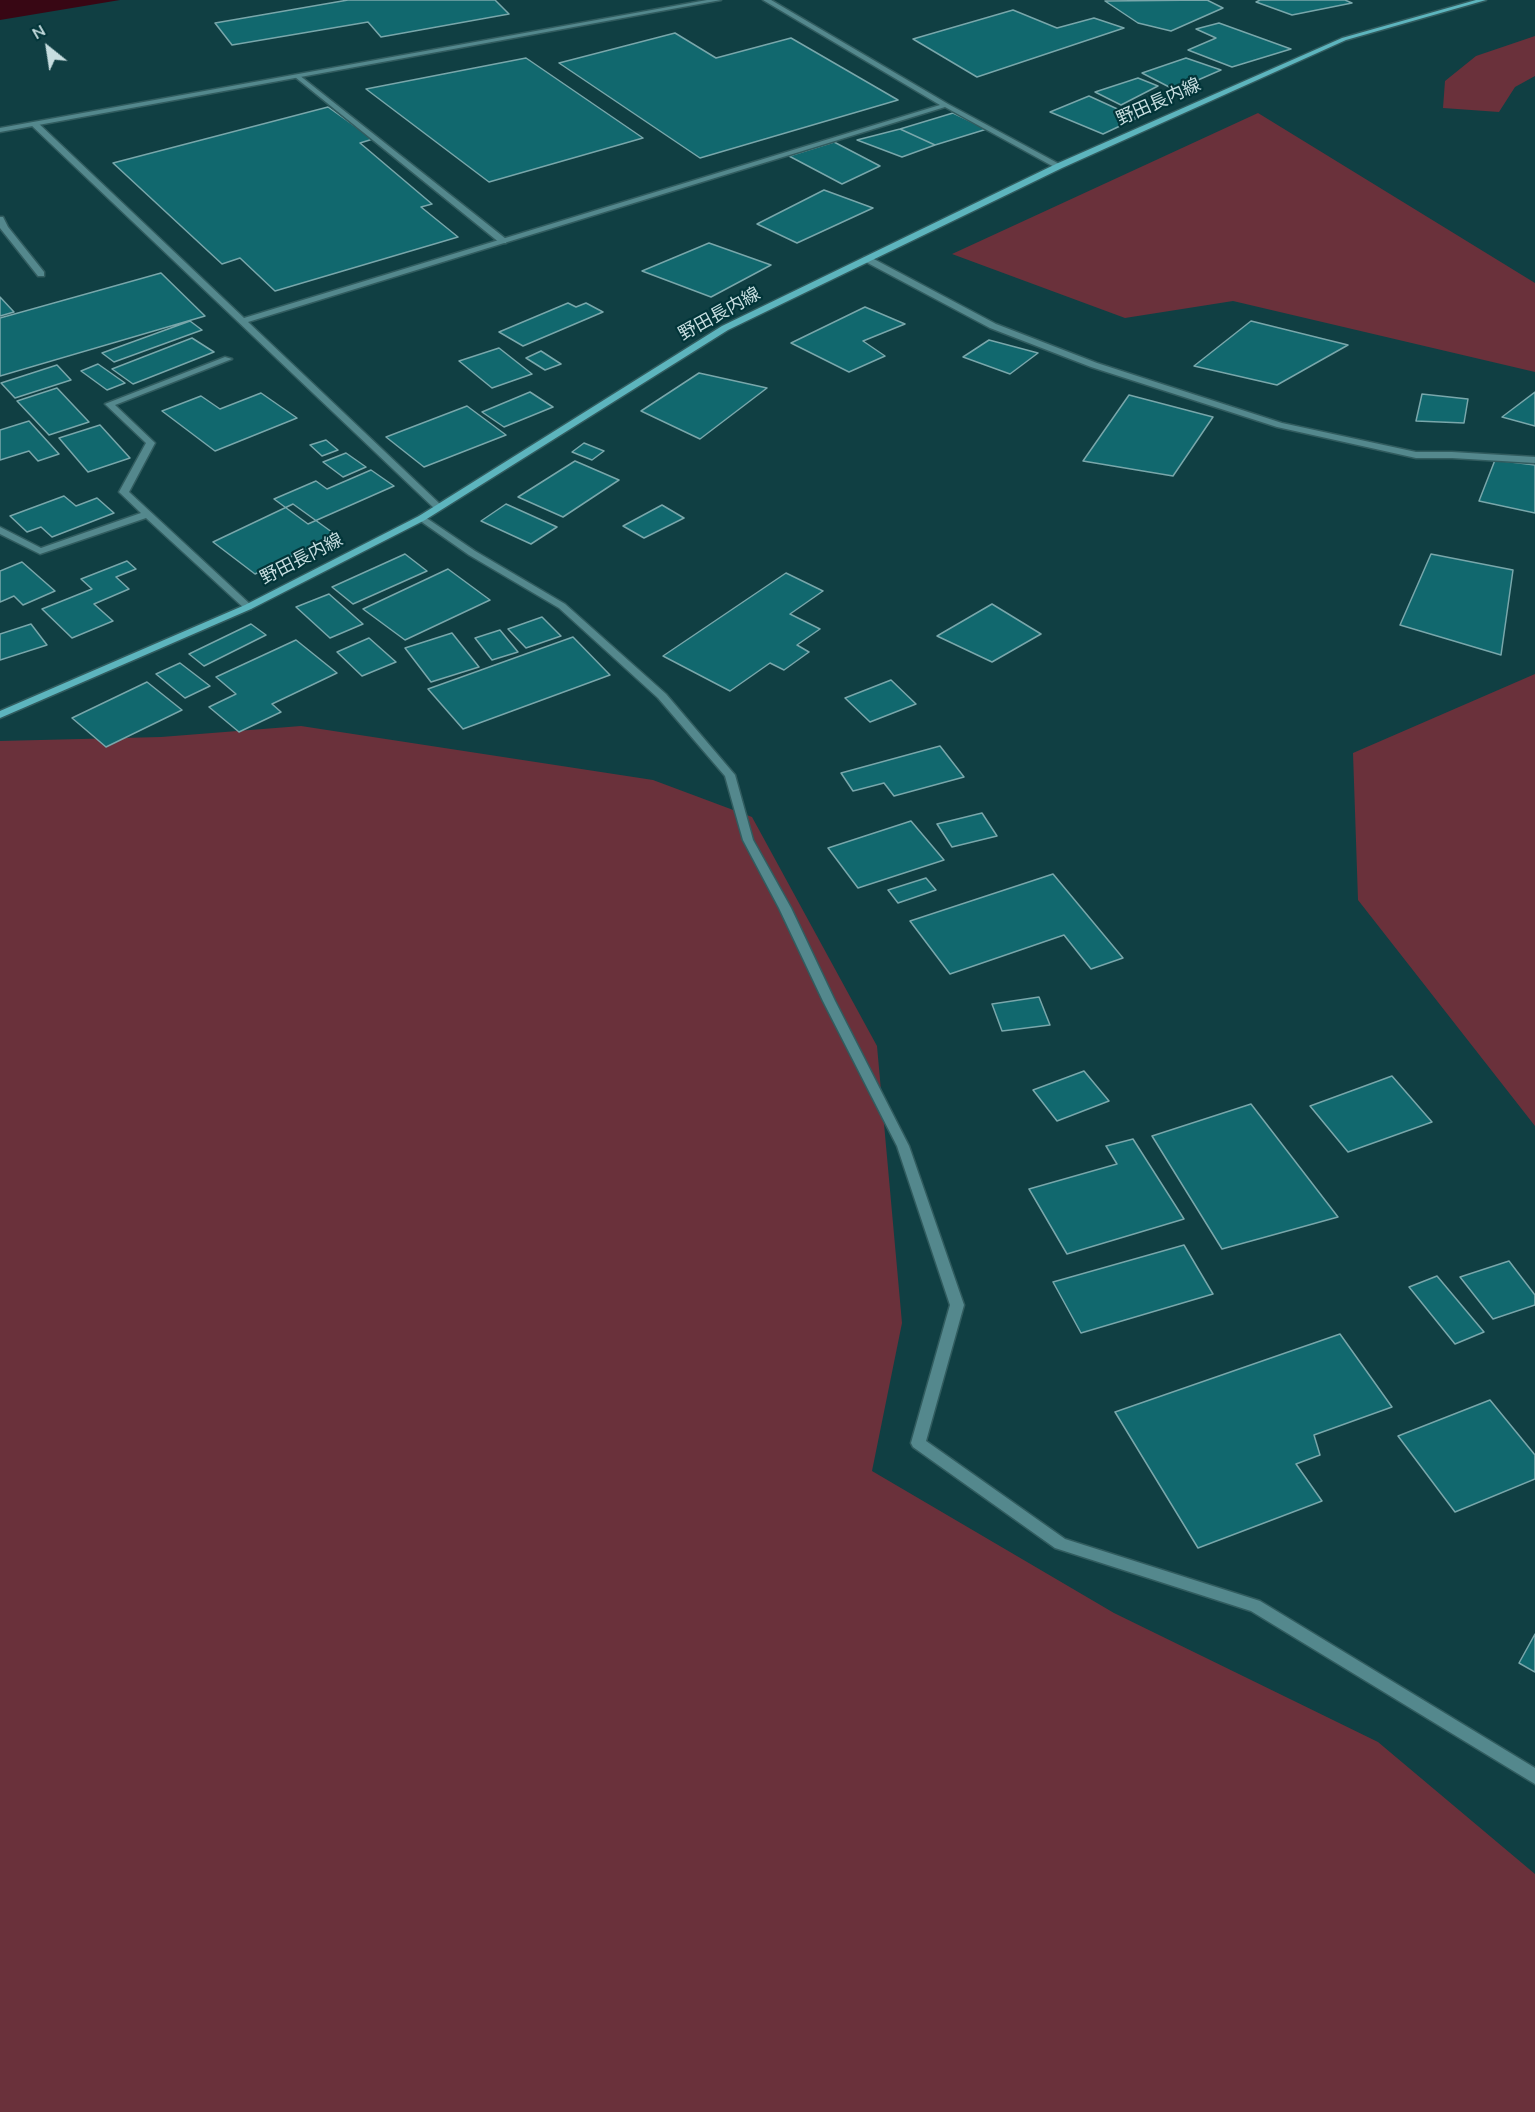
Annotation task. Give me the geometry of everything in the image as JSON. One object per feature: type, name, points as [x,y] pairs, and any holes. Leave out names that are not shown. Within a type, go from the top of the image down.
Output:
[{"type":"main road","name":"野田長内線","points":[[0,715],[248,607],[422,518],[725,328],[1059,166],[1344,39],[1483,0]]},
{"type":"street","points":[[0,130],[718,0]]},
{"type":"street","points":[[766,0],[946,105],[1059,166]]},
{"type":"street","points":[[297,76],[502,241]]},
{"type":"street","points":[[243,321],[946,105]]},
{"type":"street","points":[[34,124],[438,507]]},
{"type":"street","points":[[0,219],[4,228],[41,274]]},
{"type":"street","points":[[867,259],[993,326],[1094,365],[1280,425],[1416,455],[1535,460]]},
{"type":"street","points":[[228,359],[109,404],[151,443],[124,492],[248,607]]},
{"type":"street","points":[[0,530],[40,551],[148,514]]},
{"type":"street","points":[[422,518],[472,553],[562,606],[662,696],[730,775],[748,840],[785,908],[829,1001],[903,1146],[957,1305],[918,1443],[1060,1544],[1255,1606],[1535,1777]]},
{"type":"shaded area","points":[[0,0],[120,0],[0,20]]},
{"type":"shaded area","points":[[1535,36],[1535,76],[1515,87],[1499,112],[1443,108],[1445,81],[1476,56]]},
{"type":"shaded area","points":[[1258,113],[1535,283],[1535,372],[1233,301],[1125,318],[952,254]]},
{"type":"shaded area","points":[[1535,674],[1535,1126],[1358,900],[1353,753]]},
{"type":"shaded area","points":[[301,726],[653,780],[752,817],[877,1046],[902,1323],[872,1471],[1114,1613],[1378,1742],[1535,1874],[1535,2112],[0,2112],[0,741],[161,737]]},
{"type":"building","points":[[348,0],[495,0],[509,14],[381,37],[368,22],[232,45],[215,23]]},
{"type":"building","points":[[1207,0],[1223,8],[1171,31],[1138,23],[1105,1]]},
{"type":"building","points":[[1260,0],[1345,0],[1352,3],[1292,15],[1256,2]]},
{"type":"building","points":[[1013,10],[1057,28],[1094,18],[1124,28],[977,77],[913,39]]},
{"type":"building","points":[[1219,23],[1291,49],[1232,67],[1188,50],[1216,38],[1196,29]]},
{"type":"building","points":[[675,33],[716,58],[791,38],[898,100],[700,158],[559,63]]},
{"type":"building","points":[[526,58],[643,138],[489,182],[366,89]]},
{"type":"building","points":[[1186,58],[1221,70],[1175,90],[1142,73]]},
{"type":"building","points":[[1138,78],[1158,86],[1121,105],[1095,92]]},
{"type":"building","points":[[1089,96],[1137,118],[1103,134],[1050,112]]},
{"type":"building","points":[[328,107],[373,139],[360,143],[432,204],[421,207],[458,237],[275,291],[240,258],[222,264],[113,163]]},
{"type":"building","points":[[953,113],[987,129],[935,145],[900,129]]},
{"type":"building","points":[[900,129],[935,145],[902,157],[857,140]]},
{"type":"building","points":[[834,142],[880,166],[842,184],[789,156]]},
{"type":"building","points":[[824,190],[873,208],[797,243],[757,224]]},
{"type":"building","points":[[709,243],[771,265],[711,297],[642,271]]},
{"type":"building","points":[[161,273],[205,316],[0,376],[0,318]]},
{"type":"building","points":[[0,297],[14,312],[0,316]]},
{"type":"building","points":[[568,303],[576,307],[586,303],[603,312],[523,346],[499,332]]},
{"type":"building","points":[[865,307],[905,324],[863,341],[885,356],[849,372],[791,343]]},
{"type":"building","points":[[190,321],[202,330],[114,362],[102,353]]},
{"type":"building","points":[[1251,321],[1348,345],[1277,385],[1194,366]]},
{"type":"building","points":[[192,338],[214,352],[133,384],[112,369]]},
{"type":"building","points":[[989,340],[1038,353],[1010,374],[963,357]]},
{"type":"building","points":[[499,348],[532,374],[492,388],[459,361]]},
{"type":"building","points":[[541,351],[561,364],[545,370],[526,358]]},
{"type":"building","points":[[98,364],[125,383],[107,390],[81,371]]},
{"type":"building","points":[[57,365],[71,380],[15,398],[1,383]]},
{"type":"building","points":[[699,373],[767,388],[700,439],[641,411]]},
{"type":"building","points":[[57,388],[89,422],[49,435],[17,401]]},
{"type":"building","points":[[530,392],[553,407],[504,427],[482,412]]},
{"type":"building","points":[[1535,392],[1535,426],[1502,417]]},
{"type":"building","points":[[261,393],[297,418],[215,451],[162,411],[201,396],[220,409]]},
{"type":"building","points":[[1422,394],[1468,399],[1464,423],[1416,421]]},
{"type":"building","points":[[1129,395],[1213,417],[1173,476],[1083,461]]},
{"type":"building","points":[[467,406],[506,435],[424,467],[386,437]]},
{"type":"building","points":[[29,421],[59,454],[38,461],[29,451],[0,460],[0,430]]},
{"type":"building","points":[[100,425],[130,458],[88,472],[59,438]]},
{"type":"building","points":[[326,440],[338,450],[322,456],[310,445]]},
{"type":"building","points":[[584,443],[604,451],[592,460],[572,452]]},
{"type":"building","points":[[346,453],[366,467],[343,477],[323,462]]},
{"type":"building","points":[[1495,460],[1535,465],[1535,513],[1479,501]]},
{"type":"building","points":[[575,461],[619,480],[563,517],[518,497]]},
{"type":"building","points":[[371,470],[394,486],[308,524],[274,499],[316,481],[327,489]]},
{"type":"building","points":[[64,496],[76,506],[97,498],[114,513],[52,537],[41,527],[27,532],[10,516]]},
{"type":"building","points":[[293,504],[336,535],[255,574],[213,542]]},
{"type":"building","points":[[506,504],[557,527],[531,544],[481,521]]},
{"type":"building","points":[[662,505],[684,518],[644,538],[623,526]]},
{"type":"building","points":[[405,554],[427,571],[353,604],[332,587]]},
{"type":"building","points":[[1431,554],[1513,570],[1501,655],[1400,625]]},
{"type":"building","points":[[127,561],[136,569],[116,577],[129,589],[94,604],[113,621],[72,638],[42,609],[92,589],[81,579]]},
{"type":"building","points":[[22,562],[55,591],[23,605],[14,596],[0,602],[0,571]]},
{"type":"building","points":[[448,569],[490,600],[405,640],[363,609]]},
{"type":"building","points":[[786,573],[823,591],[790,614],[820,629],[797,645],[809,652],[784,670],[770,663],[730,691],[663,656]]},
{"type":"building","points":[[329,594],[363,624],[330,638],[296,607]]},
{"type":"building","points":[[992,604],[1041,634],[992,662],[937,636]]},
{"type":"building","points":[[542,617],[561,636],[526,648],[508,629]]},
{"type":"building","points":[[31,624],[47,645],[0,660],[0,634]]},
{"type":"building","points":[[251,624],[266,635],[204,666],[189,654]]},
{"type":"building","points":[[500,630],[518,652],[492,660],[475,638]]},
{"type":"building","points":[[452,633],[479,667],[431,682],[405,648]]},
{"type":"building","points":[[573,637],[610,675],[463,729],[428,689]]},
{"type":"building","points":[[369,638],[396,662],[362,676],[337,652]]},
{"type":"building","points":[[296,640],[337,673],[272,704],[281,712],[239,732],[209,707],[236,694],[216,677]]},
{"type":"building","points":[[180,663],[210,686],[185,698],[156,674]]},
{"type":"building","points":[[891,680],[916,704],[870,722],[845,698]]},
{"type":"building","points":[[147,682],[182,710],[106,747],[72,718]]},
{"type":"building","points":[[940,746],[964,777],[894,796],[884,783],[853,791],[841,773]]},
{"type":"building","points":[[982,813],[997,836],[952,847],[937,824]]},
{"type":"building","points":[[911,821],[944,860],[858,888],[828,848]]},
{"type":"building","points":[[1053,874],[1123,958],[1091,969],[1064,935],[950,974],[910,921]]},
{"type":"building","points":[[926,878],[936,890],[898,903],[888,890]]},
{"type":"building","points":[[1039,997],[1050,1025],[1002,1031],[992,1004]]},
{"type":"building","points":[[1084,1071],[1109,1101],[1057,1121],[1033,1090]]},
{"type":"building","points":[[1392,1076],[1432,1122],[1348,1152],[1310,1106]]},
{"type":"building","points":[[1251,1104],[1338,1217],[1222,1249],[1152,1136]]},
{"type":"building","points":[[1133,1139],[1184,1219],[1067,1254],[1029,1189],[1117,1164],[1106,1146]]},
{"type":"building","points":[[1184,1245],[1213,1294],[1081,1333],[1053,1282]]},
{"type":"building","points":[[1509,1261],[1535,1295],[1535,1305],[1493,1319],[1460,1277]]},
{"type":"building","points":[[1437,1276],[1484,1332],[1455,1344],[1409,1287]]},
{"type":"building","points":[[1340,1334],[1392,1407],[1314,1435],[1320,1455],[1296,1464],[1322,1501],[1198,1548],[1115,1412]]},
{"type":"building","points":[[1490,1400],[1535,1455],[1535,1479],[1455,1512],[1398,1436]]},
{"type":"building","points":[[1535,1634],[1535,1672],[1519,1663]]}]
